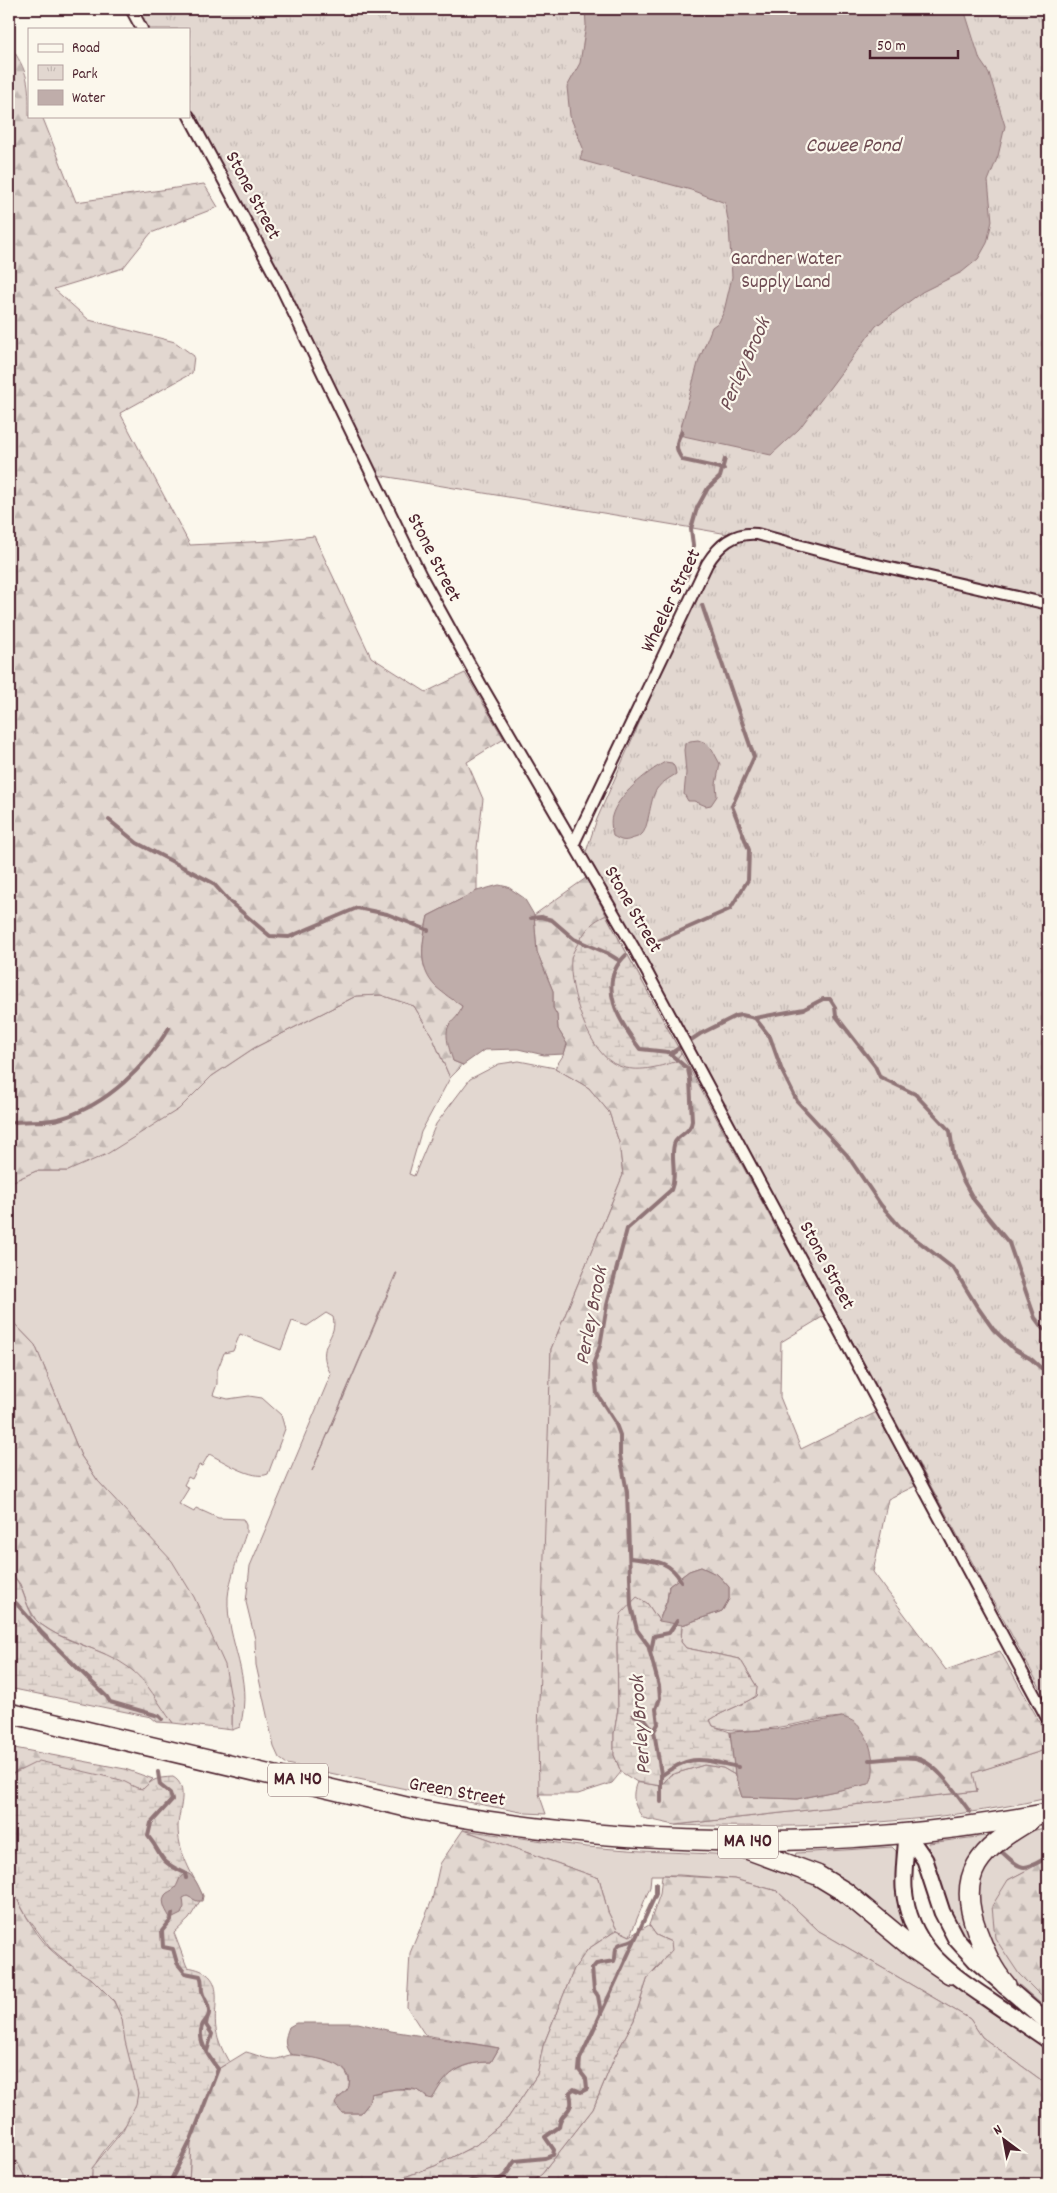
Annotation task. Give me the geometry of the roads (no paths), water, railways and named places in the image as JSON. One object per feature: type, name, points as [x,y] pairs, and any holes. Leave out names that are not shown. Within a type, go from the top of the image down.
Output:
[{"type":"highway","name":"Green Street","points":[[9,1713],[392,1804],[472,1820],[615,1837],[726,1842],[808,1841],[907,1834]]},
{"type":"highway","points":[[1006,1985],[988,1960],[976,1928],[969,1902],[970,1878],[974,1867],[988,1848],[1044,1814]]},
{"type":"highway","name":"MA 140","points":[[907,1834],[976,1826],[1044,1814]]},
{"type":"highway","points":[[726,1842],[782,1861],[817,1875],[836,1886],[870,1910],[915,1950],[950,1974]]},
{"type":"street","points":[[131,9],[141,28]]},
{"type":"street","name":"Stone Street","points":[[190,118],[280,285],[421,576],[480,683],[643,965],[1048,1720]]},
{"type":"street","name":"Wheeler Street","points":[[574,843],[707,564],[718,548],[729,539],[745,534],[757,534],[847,558],[1048,604]]},
{"type":"street","points":[[907,1834],[904,1875],[908,1906],[928,1951],[950,1974],[1048,2040]]},
{"type":"street","points":[[907,1834],[925,1860],[939,1905],[952,1932],[975,1960],[1048,2023]]},
{"type":"water","name":"Cowee Pond","points":[[585,9],[964,9],[980,60],[989,73],[1005,126],[998,156],[988,181],[992,221],[987,243],[978,259],[962,272],[922,292],[876,326],[799,429],[771,455],[679,435],[698,363],[712,327],[719,322],[724,311],[732,277],[729,226],[725,203],[691,190],[580,160],[583,148],[570,116],[567,87],[580,63],[586,25]]},
{"type":"water","points":[[698,740],[706,743],[712,749],[720,764],[716,784],[717,796],[711,805],[706,806],[694,801],[688,801],[684,794],[686,773],[685,744]]},
{"type":"water","points":[[665,762],[672,763],[676,774],[661,784],[655,792],[644,831],[640,836],[626,840],[613,836],[611,818],[615,808],[634,785]]},
{"type":"water","points":[[499,885],[508,887],[524,898],[534,915],[537,952],[553,991],[553,1008],[557,1015],[558,1029],[567,1044],[564,1054],[544,1055],[518,1049],[484,1050],[463,1065],[453,1061],[447,1037],[448,1028],[462,1006],[436,987],[426,971],[423,962],[423,944],[426,925],[428,916],[477,891]]},
{"type":"water","points":[[701,1567],[718,1575],[729,1587],[729,1599],[722,1611],[682,1625],[659,1621],[667,1601],[669,1586],[689,1571]]},
{"type":"water","points":[[842,1717],[857,1724],[868,1741],[873,1764],[872,1779],[869,1784],[797,1799],[742,1797],[735,1775],[730,1732],[779,1729]]},
{"type":"water","points":[[187,1873],[197,1883],[203,1896],[202,1901],[197,1901],[187,1896],[183,1898],[184,1907],[181,1914],[171,1919],[163,1901],[164,1898],[166,1894],[175,1888],[182,1876]]},
{"type":"water","points":[[296,2023],[358,2023],[391,2031],[499,2048],[491,2062],[471,2064],[453,2072],[443,2082],[432,2099],[414,2089],[388,2090],[371,2094],[369,2103],[361,2113],[342,2113],[335,2104],[348,2089],[349,2077],[345,2070],[328,2061],[290,2054],[286,2047],[286,2038],[289,2027]]},
{"type":"waterway","points":[[682,432],[677,446],[678,453],[683,460],[724,469]]},
{"type":"waterway","name":"Perley Brook","points":[[686,579],[693,561],[691,529],[697,508],[708,488],[720,477],[725,459]]},
{"type":"waterway","name":"Perley Brook","points":[[649,945],[730,909],[748,880],[749,850],[732,806],[754,757],[702,605]]},
{"type":"waterway","points":[[109,820],[137,843],[213,883],[230,902],[270,936],[289,937],[357,908],[387,914],[428,930]]},
{"type":"waterway","points":[[531,918],[541,917],[552,920],[574,939],[607,953],[620,961]]},
{"type":"waterway","name":"Perley Brook","points":[[626,955],[617,966],[612,978],[614,1003],[625,1027],[640,1049],[668,1052],[688,1069],[692,1121],[690,1128],[677,1139],[673,1147],[674,1177],[671,1190],[627,1229],[607,1305],[600,1346],[594,1362],[597,1394],[615,1422],[620,1435],[620,1455],[627,1492],[631,1606],[637,1630],[648,1645],[659,1686],[660,1698],[656,1709],[658,1724],[654,1731],[661,1774],[661,1802]]},
{"type":"waterway","points":[[755,1018],[804,1009],[823,999],[830,999],[835,1007],[836,1016],[875,1066],[880,1077],[915,1094],[950,1131],[954,1158],[963,1180],[974,1200],[1009,1243],[1035,1318],[1043,1329],[1048,1330]]},
{"type":"waterway","points":[[670,1054],[700,1034],[736,1016],[742,1015],[755,1018],[770,1037],[782,1071],[797,1101],[847,1155],[881,1205],[900,1227],[954,1269],[993,1329],[1014,1349],[1031,1359],[1041,1368],[1048,1370]]},
{"type":"waterway","points":[[9,1123],[56,1120],[95,1104],[110,1094],[137,1070],[149,1057],[169,1028]]},
{"type":"waterway","points":[[630,1558],[659,1562],[671,1569],[681,1581]]},
{"type":"waterway","points":[[9,1595],[42,1633],[110,1702],[159,1716],[162,1719]]},
{"type":"waterway","points":[[651,1651],[654,1636],[669,1633],[677,1621]]},
{"type":"waterway","points":[[633,1715],[644,1718],[654,1731]]},
{"type":"waterway","points":[[869,1760],[915,1758],[931,1765],[946,1780],[970,1812]]},
{"type":"waterway","points":[[661,1776],[681,1763],[698,1760],[738,1767]]},
{"type":"waterway","points":[[158,1772],[160,1785],[170,1793],[172,1800],[151,1823],[148,1836],[165,1861],[185,1873],[186,1878]]},
{"type":"waterway","points":[[1002,1852],[1019,1866],[1024,1867],[1033,1865],[1048,1857]]},
{"type":"waterway","name":"Perley Brook","points":[[466,2184],[472,2180],[481,2182],[495,2181],[503,2177],[515,2161],[545,2158],[553,2155],[554,2150],[545,2137],[559,2127],[562,2117],[570,2108],[570,2092],[574,2089],[581,2092],[587,2089],[586,2079],[579,2070],[580,2059],[656,1894],[656,1884]]},
{"type":"waterway","points":[[169,2184],[191,2140],[218,2069],[205,2049],[201,2038],[202,2026],[209,2013],[203,1994],[201,1978],[200,1976],[185,1973],[177,1963],[173,1949],[163,1947],[162,1931],[171,1920],[172,1914]]},
{"type":"waterway","points":[[601,2013],[598,1996],[594,1990],[592,1969],[596,1964],[614,1961],[617,1946],[634,1939]]},
{"type":"waterway","points":[[207,2019],[206,2025],[212,2034],[207,2051]]},
{"type":"park label","name":"Gardner Water Supply Land","points":[[786,272]]}]
